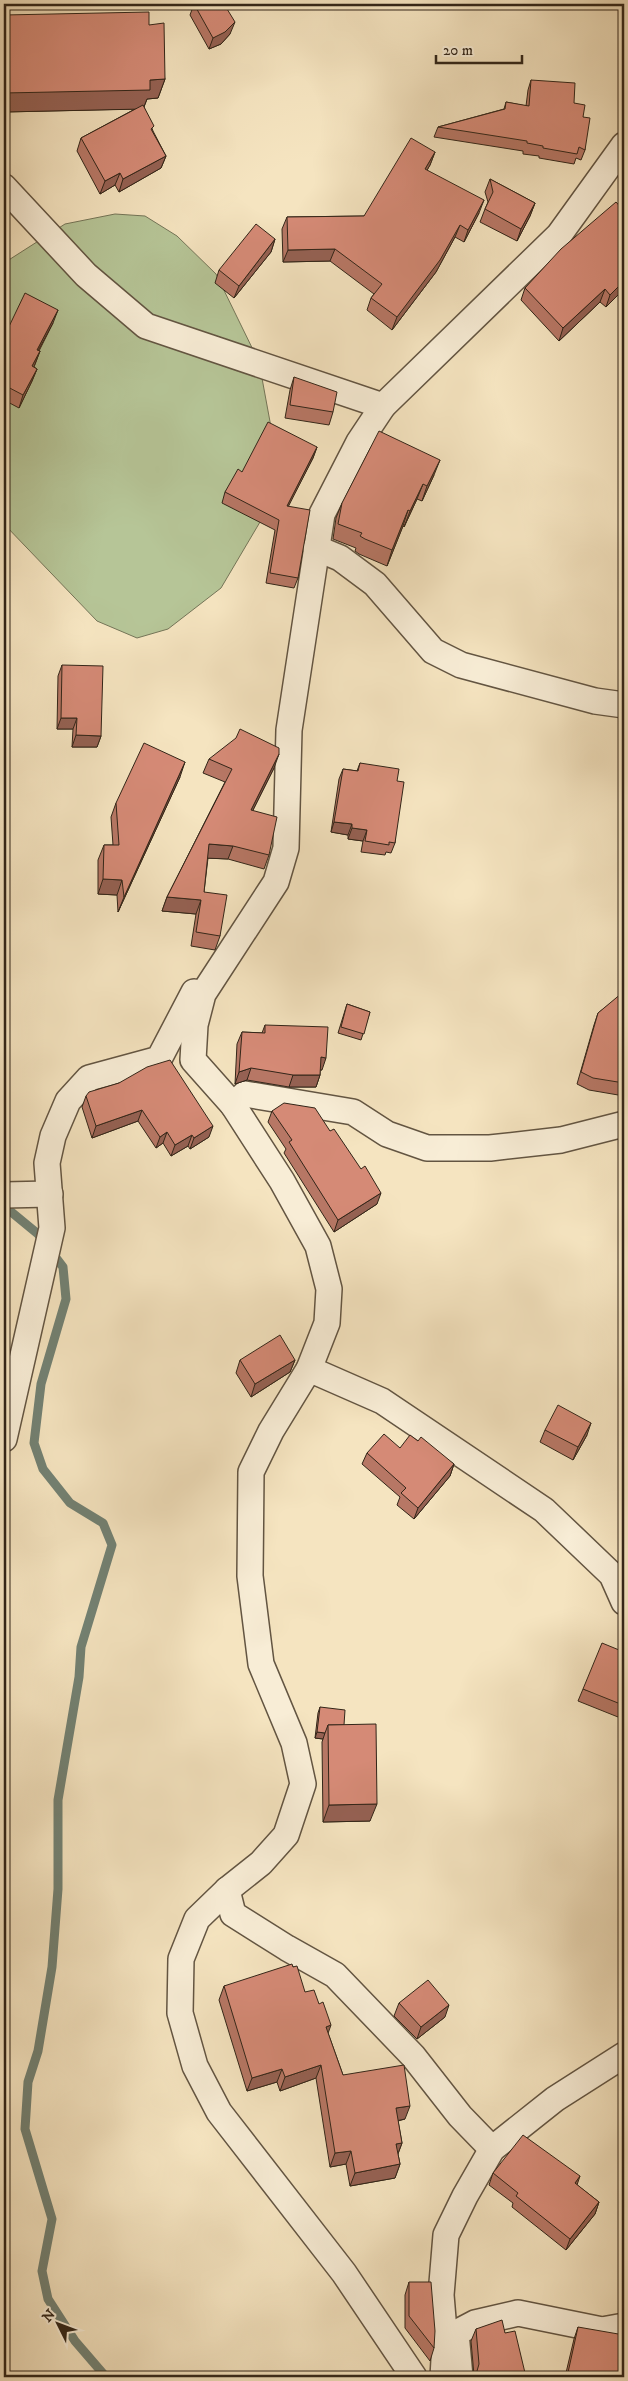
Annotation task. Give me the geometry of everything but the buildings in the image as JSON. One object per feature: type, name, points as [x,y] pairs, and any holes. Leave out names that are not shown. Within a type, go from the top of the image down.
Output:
[{"type":"street","points":[[414,2377],[344,2272],[219,2112],[195,2066],[180,2013],[181,1959],[197,1918],[227,1890],[261,1863],[286,1835],[303,1784],[294,1743],[261,1664],[250,1576],[250,1472],[271,1432],[309,1369],[327,1323],[329,1289],[318,1246],[282,1181],[233,1105],[193,1060],[195,1025],[203,994],[276,882],[286,848],[289,730],[322,514],[359,442],[383,406],[559,235],[624,145]]},
{"type":"street","points":[[4,187],[86,275],[146,326],[383,406]]},
{"type":"street","points":[[316,548],[340,558],[375,584],[434,651],[461,665],[595,701],[624,705]]},
{"type":"street","points":[[4,1439],[52,1228],[47,1164],[53,1136],[68,1101],[89,1078],[159,1059],[196,990],[203,994]]},
{"type":"street","points":[[233,1105],[246,1094],[353,1112],[387,1134],[427,1148],[490,1148],[561,1140],[624,1124]]},
{"type":"street","points":[[4,1195],[50,1194]]},
{"type":"street","points":[[309,1369],[382,1401],[544,1510],[612,1575],[624,1602]]},
{"type":"street","points":[[227,1890],[233,1914],[335,1975],[413,2056],[460,2116],[492,2149]]},
{"type":"street","points":[[443,2377],[445,2344],[441,2295],[446,2235],[492,2149],[555,2099],[624,2055]]},
{"type":"street","points":[[460,2377],[456,2333],[475,2323],[518,2313],[602,2330],[624,2326]]},
{"type":"green space","points":[[115,214],[145,216],[177,236],[216,274],[259,362],[278,465],[260,522],[221,588],[168,629],[137,638],[97,621],[4,524],[4,263],[65,224]]},
{"type":"waterway","points":[[4,1206],[38,1234],[63,1267],[66,1299],[41,1384],[34,1443],[43,1469],[70,1503],[103,1523],[112,1545],[81,1647],[79,1677],[58,1800],[58,1889],[52,1967],[38,2051],[28,2082],[25,2129],[52,2219],[42,2271],[48,2299],[75,2341],[106,2377]]}]
